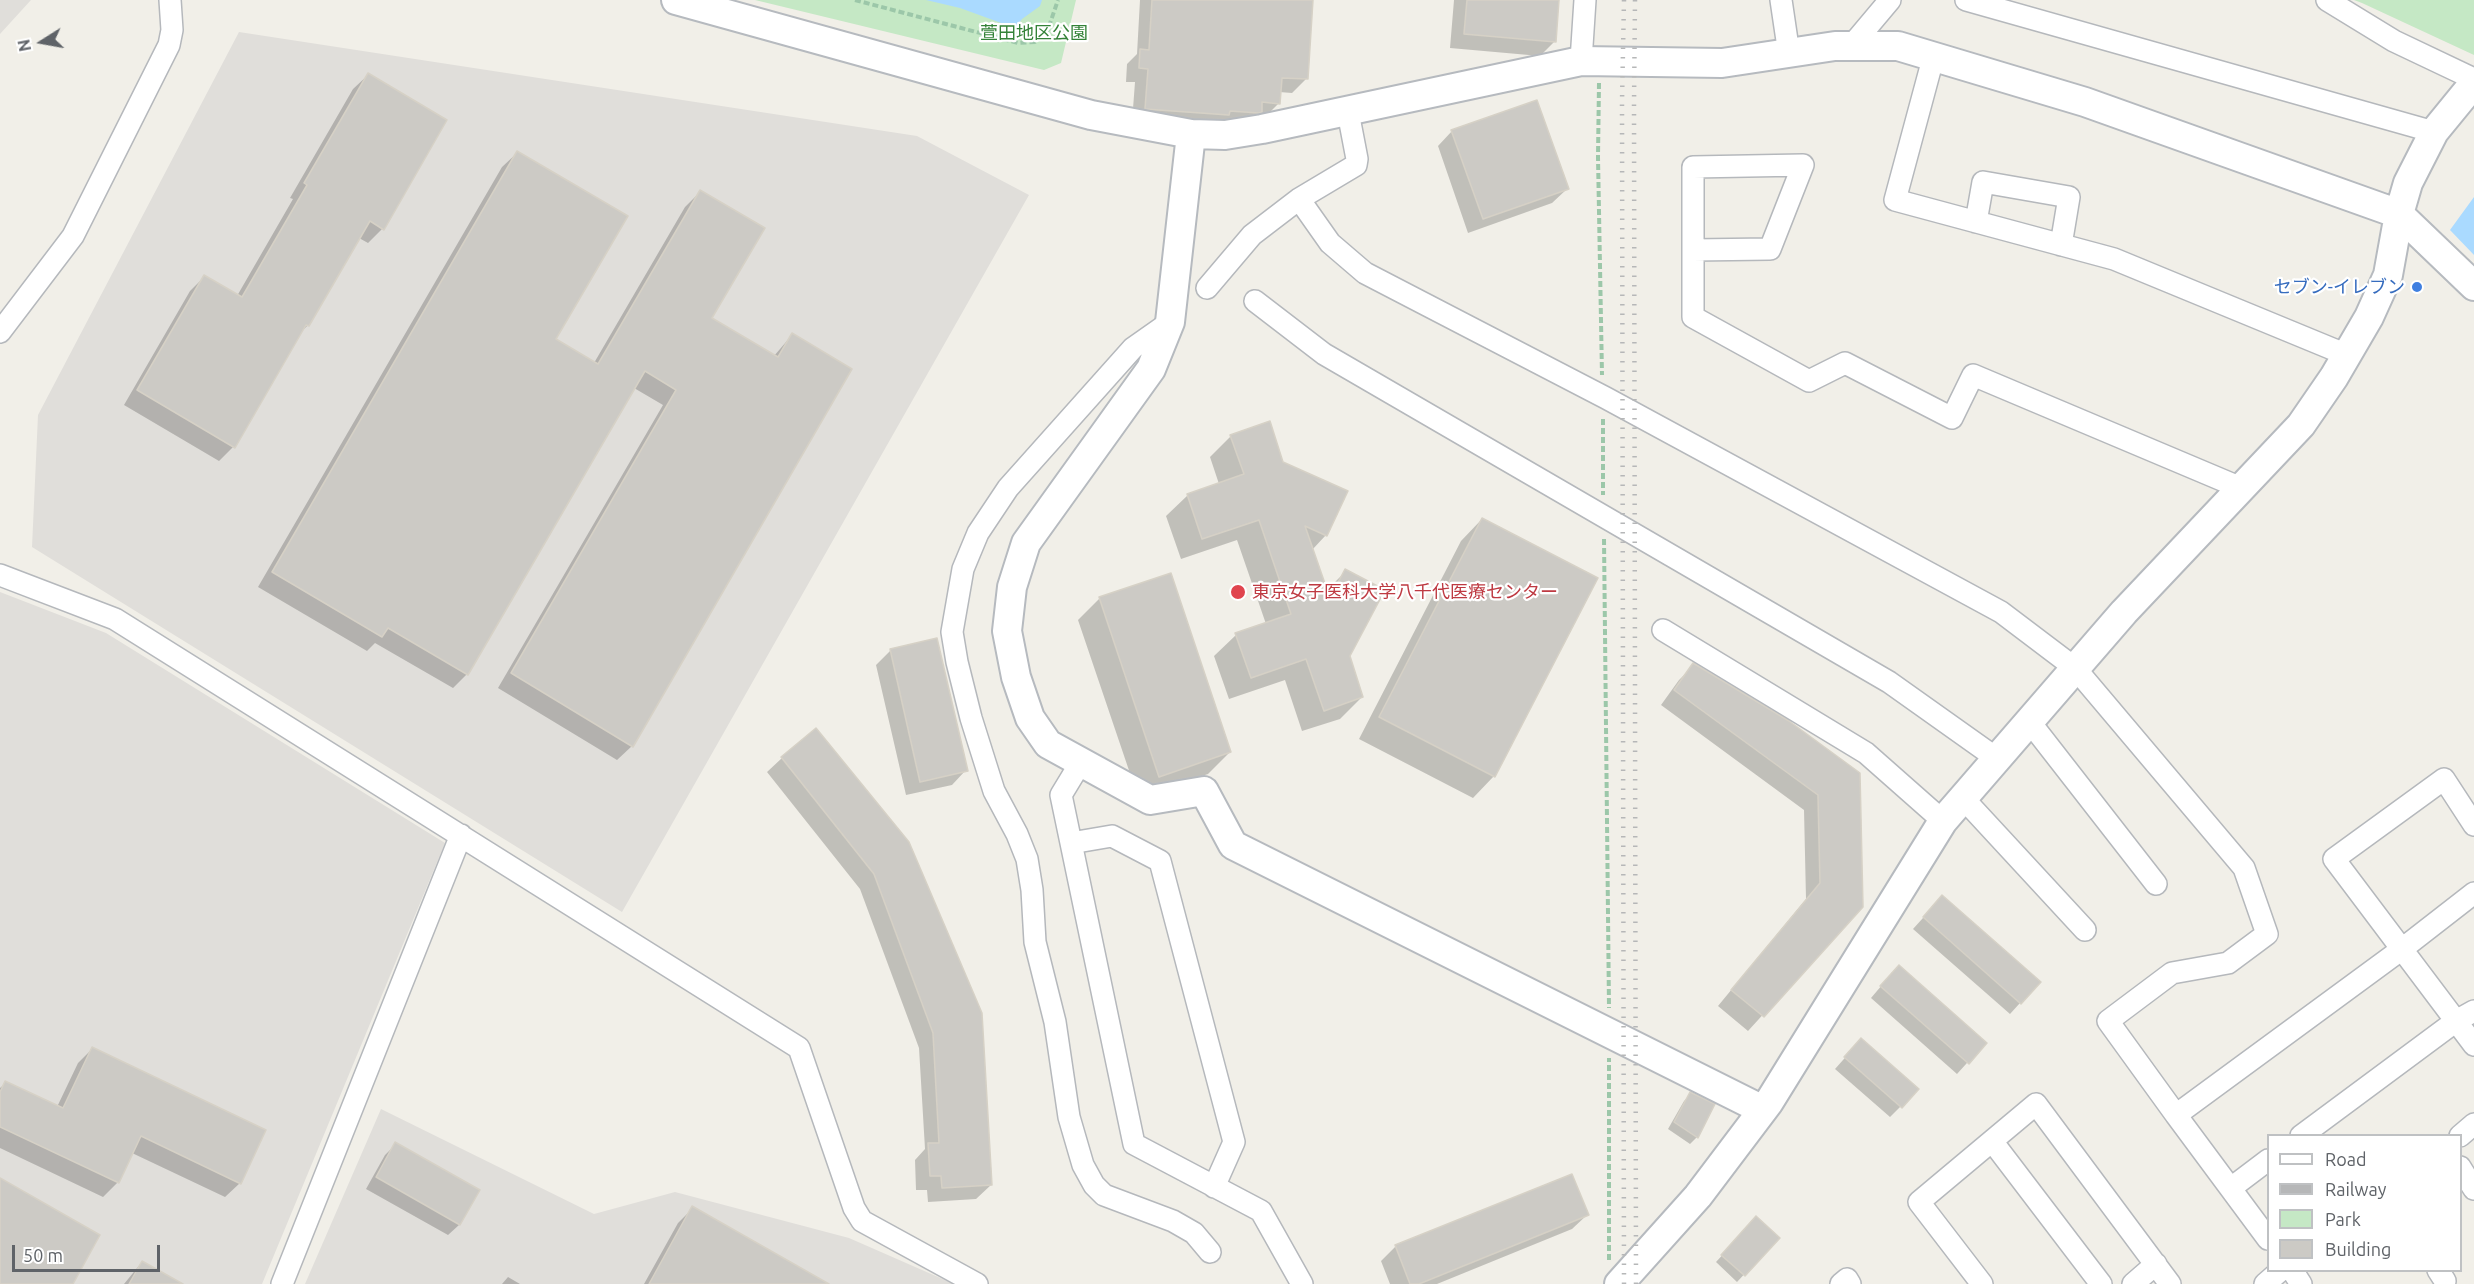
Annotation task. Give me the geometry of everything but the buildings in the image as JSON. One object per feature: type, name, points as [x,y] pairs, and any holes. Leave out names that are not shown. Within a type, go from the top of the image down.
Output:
[{"type":"street","points":[[0,332],[73,236],[169,45],[172,30],[170,0]]},
{"type":"street","points":[[676,0],[1091,115],[1191,134],[1225,135],[1348,112],[1590,61],[1722,63],[1835,45],[1898,46],[2085,102],[2399,214],[2474,286]]},
{"type":"street","points":[[1585,0],[1590,61]]},
{"type":"street","points":[[1781,0],[1789,54]]},
{"type":"street","points":[[1853,44],[1890,0]]},
{"type":"street","points":[[1966,0],[2434,132]]},
{"type":"street","points":[[1614,1272],[1698,1196],[1763,1110],[1943,821],[1962,797],[2124,612],[2301,425],[2347,355],[2388,275],[2399,214],[2408,183],[2434,132],[2474,81],[2394,42],[2327,0]]},
{"type":"street","points":[[1934,55],[1895,200],[2114,259],[2347,355]]},
{"type":"street","points":[[1207,288],[1251,235],[1299,199],[1356,165],[1357,159],[1348,112]]},
{"type":"street","points":[[1191,134],[1170,322],[1151,369],[1026,543],[1012,587],[1007,631],[1016,676],[1030,718],[1047,744],[1150,800],[1204,791],[1233,845],[1763,1110]]},
{"type":"street","points":[[1693,250],[1770,249],[1803,165],[1694,167],[1693,250],[1693,317],[1809,381],[1845,363],[1952,418],[1973,375],[2241,488]]},
{"type":"street","points":[[1976,222],[1983,182],[2069,197],[2061,245]]},
{"type":"street","points":[[1299,199],[1330,243],[1365,273],[1602,396],[2001,612],[2076,668],[2244,868],[2266,934],[2228,963],[2172,973],[2108,1021],[2267,1238]]},
{"type":"street","points":[[1255,301],[1324,354],[1888,682],[1996,758]]},
{"type":"street","points":[[1170,322],[1133,348],[1008,489],[978,533],[963,569],[952,632],[968,707],[994,791],[1017,834],[1027,859],[1032,890],[1035,942],[1055,1022],[1069,1117],[1083,1165],[1094,1185],[1104,1195],[1173,1221],[1194,1233],[1210,1252]]},
{"type":"street","points":[[0,575],[115,619],[799,1048],[854,1208],[862,1221],[977,1284]]},
{"type":"street","points":[[1663,630],[1866,753],[1943,821]]},
{"type":"street","points":[[2029,721],[2156,884]]},
{"type":"street","points":[[1080,762],[1061,795],[1134,1144],[1261,1211],[1302,1284]]},
{"type":"street","points":[[2474,825],[2444,779],[2334,859],[2402,949],[2465,1016],[2474,1045]]},
{"type":"street","points":[[1962,797],[2085,930]]},
{"type":"street","points":[[282,1284],[461,835]]},
{"type":"street","points":[[1071,843],[1112,836],[1160,861],[1234,1142],[1214,1187]]},
{"type":"street","points":[[2176,1114],[2402,949],[2474,893]]},
{"type":"street","points":[[2304,1134],[2465,1016]]},
{"type":"street","points":[[1982,1284],[1919,1202],[2036,1104],[2170,1284]]},
{"type":"street","points":[[2462,1134],[2474,1124]]},
{"type":"street","points":[[1992,1141],[2101,1284]]},
{"type":"street","points":[[2231,1188],[2267,1161]]},
{"type":"street","points":[[2462,1170],[2474,1189]]},
{"type":"street","points":[[2133,1284],[2156,1264]]},
{"type":"street","points":[[2265,1284],[2279,1272]]},
{"type":"street","points":[[1841,1284],[1847,1279],[1850,1284]]},
{"type":"path","points":[[855,0],[1018,43],[1035,42],[1047,32],[1058,0]]},
{"type":"path","points":[[1590,61],[1598,157],[1609,1012]]},
{"type":"path","points":[[1610,1048],[1614,1272]]},
{"type":"shaded area","points":[[0,0],[31,0],[0,34]]},
{"type":"shaded area","points":[[239,32],[917,136],[1029,195],[622,912],[32,547],[38,415]]},
{"type":"shaded area","points":[[0,592],[106,633],[445,843],[262,1284],[0,1284]]},
{"type":"shaded area","points":[[381,1109],[594,1214],[675,1192],[849,1238],[954,1284],[305,1284]]},
{"type":"green space","name":"萱田地区公園","points":[[755,0],[1076,0],[1061,63],[1044,70]]},
{"type":"green space","points":[[2354,0],[2474,0],[2474,55],[2362,3]]},
{"type":"water","points":[[926,0],[1042,0],[1040,6],[1022,19],[1015,28],[960,8]]},
{"type":"water","points":[[2474,197],[2474,255],[2450,230]]},
{"type":"railway","points":[[1624,0],[1622,102],[1624,1284]]},
{"type":"railway","points":[[1635,0],[1636,1284]]},
{"type":"place","name":"セブン-イレブン","points":[[2417,287]]},
{"type":"place","name":"東京女子医科大学八千代医療センター","points":[[1238,592]]}]
